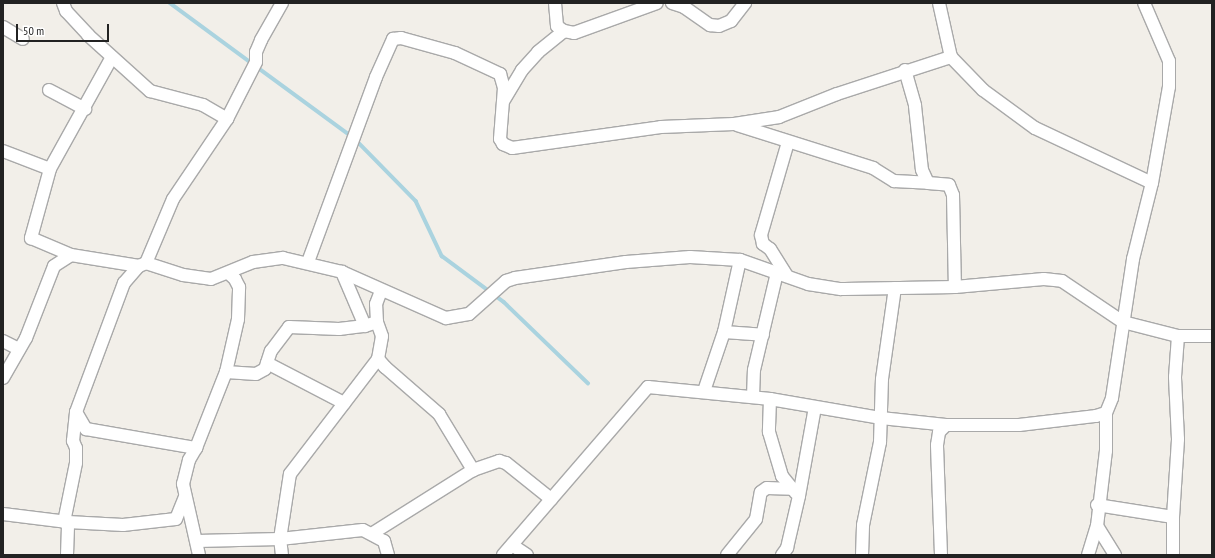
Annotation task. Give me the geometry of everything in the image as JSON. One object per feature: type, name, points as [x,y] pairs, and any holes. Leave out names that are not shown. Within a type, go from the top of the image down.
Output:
[{"type":"street","points":[[63,3],[66,11],[88,35],[150,91],[203,105],[227,119]]},
{"type":"street","points":[[67,555],[66,522],[76,463],[76,448],[73,441],[76,412],[124,283],[142,264],[173,199],[227,119],[256,62],[256,52],[261,40],[282,3]]},
{"type":"street","points":[[555,3],[557,26],[564,31],[574,33],[657,3]]},
{"type":"street","points":[[672,3],[684,7],[710,25],[719,26],[732,21],[745,3]]},
{"type":"street","points":[[939,3],[950,57],[983,90],[1035,128],[1152,182]]},
{"type":"street","points":[[1088,555],[1096,526],[1097,506],[1106,451],[1106,413],[1112,398],[1133,259],[1152,182],[1169,87],[1169,61],[1142,4]]},
{"type":"street","points":[[3,27],[23,39]]},
{"type":"street","points":[[503,102],[522,70],[538,52],[564,31]]},
{"type":"street","points":[[308,262],[376,77],[393,39],[401,38],[456,53],[500,74],[522,70]]},
{"type":"street","points":[[112,57],[50,169],[31,238],[72,255],[142,264],[183,275],[211,279],[253,262],[283,258],[308,262],[342,272],[381,291],[446,318],[456,318],[469,314],[506,281],[533,274],[690,257],[745,262],[808,284],[842,289],[954,287],[1044,279],[1062,281],[1123,322],[1178,336],[1212,336]]},
{"type":"street","points":[[500,74],[504,88],[500,139],[503,144],[512,148],[661,128],[734,124],[779,117],[905,70],[950,57]]},
{"type":"street","points":[[905,70],[915,106],[922,170],[928,183]]},
{"type":"street","points":[[49,90],[84,109]]},
{"type":"street","points":[[734,124],[873,168],[894,181],[949,185],[953,195],[954,287]]},
{"type":"street","points":[[753,397],[754,370],[782,274],[770,249],[763,244],[761,235],[788,142]]},
{"type":"street","points":[[3,151],[50,169]]},
{"type":"street","points":[[48,245],[54,266]]},
{"type":"street","points":[[704,391],[745,262],[770,249]]},
{"type":"street","points":[[3,378],[19,349],[54,266],[72,255]]},
{"type":"street","points":[[342,272],[365,326]]},
{"type":"street","points":[[199,555],[183,484],[185,471],[196,448],[226,372],[238,319],[239,287],[235,279],[228,273]]},
{"type":"street","points":[[862,555],[863,526],[880,442],[882,379],[895,288]]},
{"type":"street","points":[[282,555],[280,539],[290,474],[378,358],[382,336],[377,322],[376,304],[381,291]]},
{"type":"street","points":[[226,372],[256,374],[265,369],[271,351],[290,326],[340,329],[365,326],[377,322]]},
{"type":"street","points":[[724,332],[763,335]]},
{"type":"street","points":[[1173,555],[1173,517],[1178,439],[1175,377],[1178,336]]},
{"type":"street","points":[[3,341],[19,349]]},
{"type":"street","points":[[378,358],[385,368],[440,414],[474,470]]},
{"type":"street","points":[[267,363],[344,403]]},
{"type":"street","points":[[503,555],[648,388],[704,391],[770,399],[881,418],[946,424],[1019,425],[1096,416],[1106,413]]},
{"type":"street","points":[[770,399],[769,432],[782,476],[796,493]]},
{"type":"street","points":[[782,555],[786,548],[796,493],[815,407]]},
{"type":"street","points":[[76,412],[86,429],[196,448]]},
{"type":"street","points":[[941,555],[936,445],[939,432],[946,424]]},
{"type":"street","points":[[372,533],[474,470],[499,461],[506,463],[551,499]]},
{"type":"street","points":[[727,555],[756,519],[761,492],[767,488],[796,493]]},
{"type":"street","points":[[3,514],[66,522],[123,526],[176,519],[185,497]]},
{"type":"street","points":[[1097,506],[1173,517]]},
{"type":"street","points":[[1096,526],[1115,555]]},
{"type":"street","points":[[197,541],[280,539],[362,530],[372,533],[384,541],[388,555]]},
{"type":"street","points":[[512,545],[527,555]]},
{"type":"waterway","points":[[170,3],[351,136]]},
{"type":"waterway","points":[[356,140],[416,201],[442,256],[504,302],[588,383]]}]
